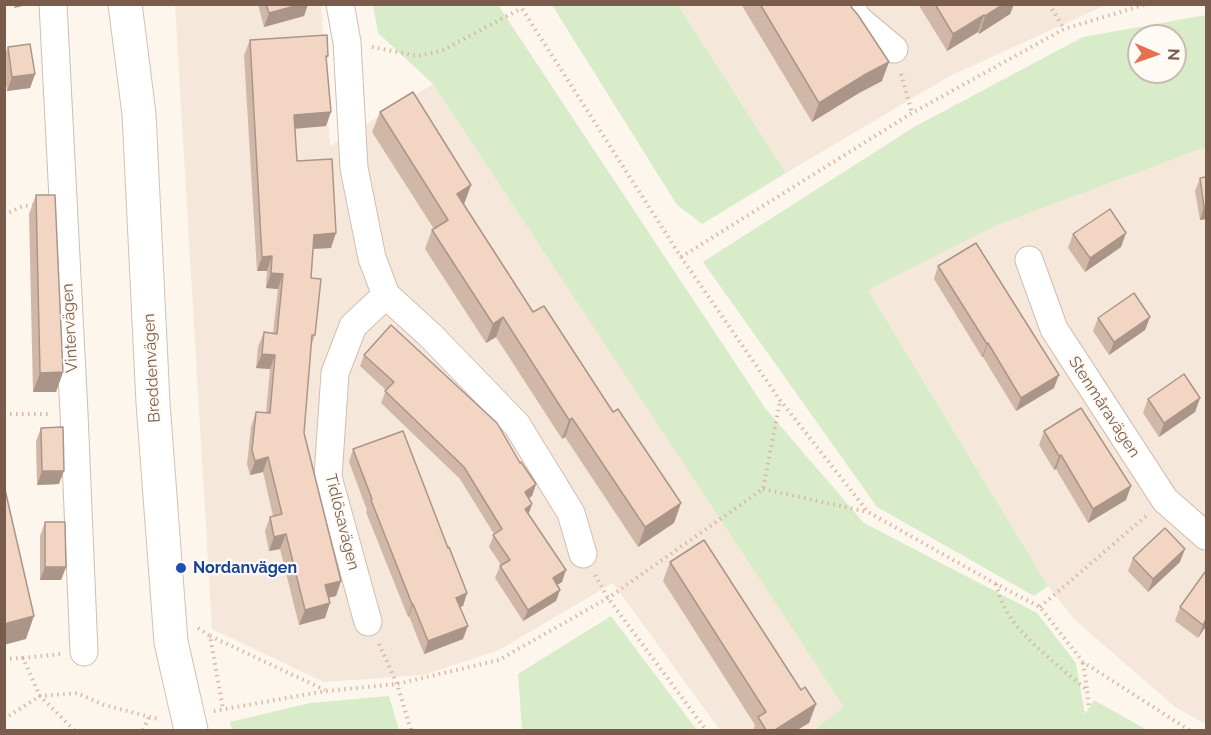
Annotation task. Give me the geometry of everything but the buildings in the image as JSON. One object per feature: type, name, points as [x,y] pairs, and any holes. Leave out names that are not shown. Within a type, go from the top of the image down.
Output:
[{"type":"street","name":"Vintervägen","points":[[53,4],[84,652]]},
{"type":"street","name":"Breddenvägen","points":[[124,4],[139,114],[153,403],[171,642],[202,721]]},
{"type":"street","points":[[340,4],[347,42],[354,168],[372,258],[386,295],[431,336],[517,424],[571,513],[583,554]]},
{"type":"street","points":[[849,4],[858,19],[894,49]]},
{"type":"street","name":"Stenmåravägen","points":[[1029,260],[1054,329],[1164,500],[1206,536]]},
{"type":"street","name":"Tidlösavägen","points":[[368,622],[328,477],[335,373],[353,327],[386,295]]},
{"type":"path","points":[[1049,4],[1064,29]]},
{"type":"path","points":[[681,257],[912,113],[1064,29],[1147,4]]},
{"type":"path","points":[[347,42],[418,56],[441,51],[520,6],[681,257],[780,400],[868,512]]},
{"type":"path","points":[[894,49],[912,113]]},
{"type":"path","points":[[4,215],[23,206],[63,204]]},
{"type":"path","points":[[202,721],[223,709],[326,691],[397,684],[499,660],[608,598],[763,489],[780,400]]},
{"type":"path","points":[[4,414],[74,413]]},
{"type":"path","points":[[763,489],[868,512],[1040,608],[1083,662],[1189,730]]},
{"type":"path","points":[[1040,608],[1164,500]]},
{"type":"path","points":[[583,554],[608,598],[706,730]]},
{"type":"path","points":[[996,584],[1002,604],[1020,630],[1087,690]]},
{"type":"path","points":[[368,622],[397,684],[411,730]]},
{"type":"path","points":[[192,626],[326,691]]},
{"type":"path","points":[[210,636],[223,709]]},
{"type":"path","points":[[4,659],[84,652]]},
{"type":"path","points":[[23,657],[40,696],[74,730]]},
{"type":"path","points":[[1083,662],[1089,709]]},
{"type":"path","points":[[4,719],[40,696],[77,693],[104,705],[158,719]]},
{"type":"path","points":[[143,730],[149,717]]},
{"type":"shaded area","points":[[175,5],[321,5],[330,146],[433,84],[845,708],[812,730],[718,730],[613,583],[499,650],[424,675],[324,682],[212,629]]},
{"type":"shaded area","points":[[678,5],[1106,5],[950,76],[786,173]]},
{"type":"shaded area","points":[[1206,147],[1206,724],[1175,707],[1075,620],[1048,586],[868,290],[1002,222]]},
{"type":"green space","points":[[373,5],[498,5],[765,408],[864,523],[1037,613],[1076,663],[1085,714],[1094,700],[1147,730],[818,730],[816,728],[844,707],[433,84],[378,33]]},
{"type":"green space","points":[[552,5],[678,5],[786,173],[702,224],[677,205]]},
{"type":"green space","points":[[1206,15],[1206,147],[999,224],[868,290],[1048,586],[1034,596],[877,507],[703,262],[914,127],[1083,37],[1127,29],[1127,84],[1187,84],[1187,24],[1156,24]]},
{"type":"green space","points":[[611,616],[697,730],[522,730],[518,674]]},
{"type":"green space","points":[[389,696],[399,730],[232,730],[230,722],[310,703]]},
{"type":"place","name":"Nordanvägen","points":[[181,568]]}]
